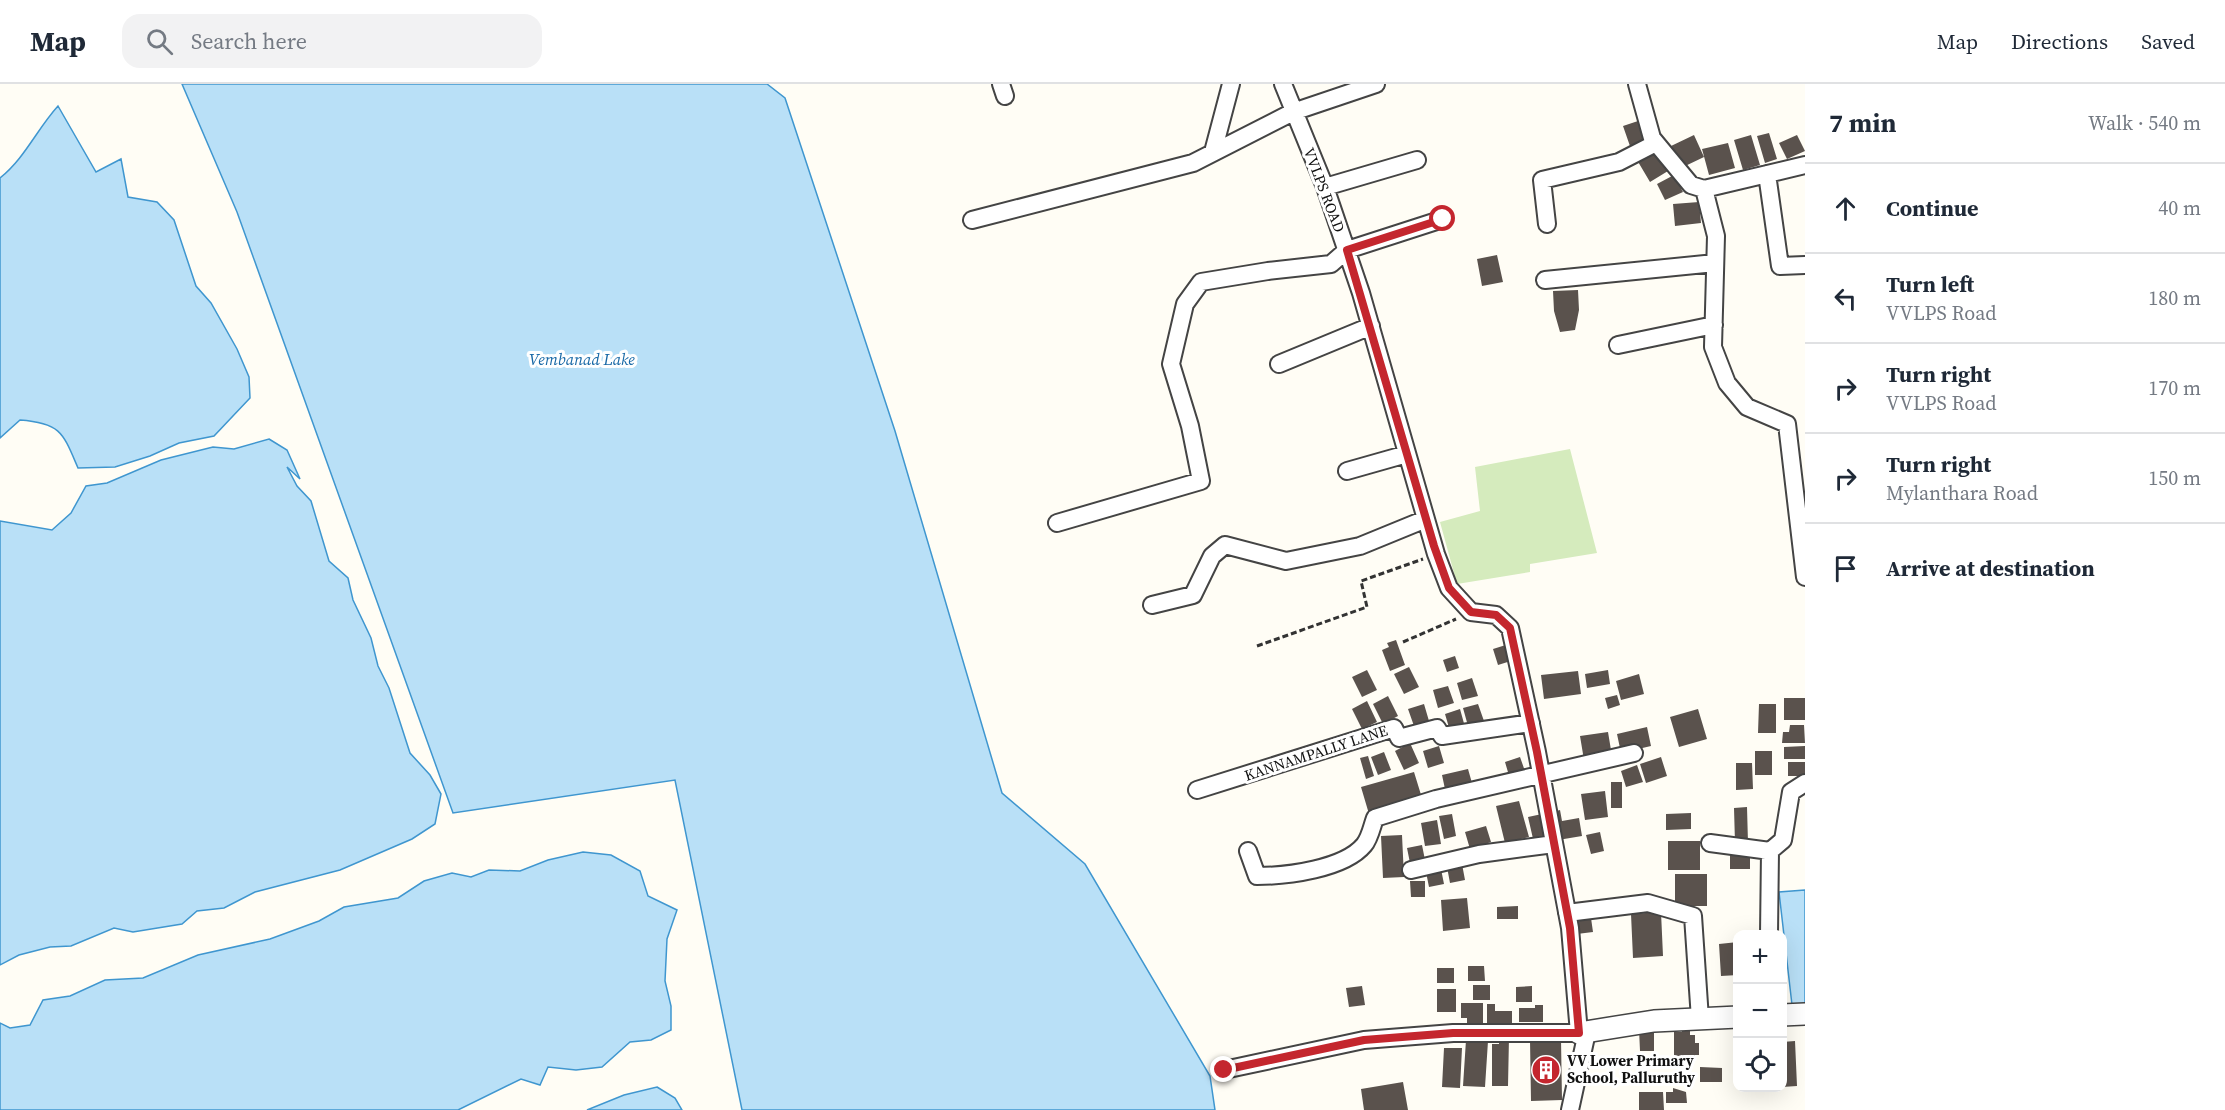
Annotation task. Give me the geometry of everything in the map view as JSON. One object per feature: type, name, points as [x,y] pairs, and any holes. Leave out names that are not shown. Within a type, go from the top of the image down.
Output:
[{"type":"street","points":[[1213,152],[1231,84]]},
{"type":"street","name":"VVLPS ROAD","points":[[1283,84],[1325,187],[1347,250],[1436,554],[1449,588],[1471,612]]},
{"type":"street","points":[[972,220],[1193,163],[1293,112],[1376,84]]},
{"type":"street","points":[[1637,84],[1656,143],[1691,185],[1704,189],[1805,165]]},
{"type":"street","points":[[1547,224],[1542,180],[1619,162],[1656,143]]},
{"type":"street","points":[[1325,187],[1417,160]]},
{"type":"street","points":[[1767,174],[1780,266],[1805,265]]},
{"type":"street","points":[[1704,189],[1716,236],[1713,347],[1727,383],[1747,407],[1787,424],[1805,577]]},
{"type":"street","points":[[1057,523],[1201,481],[1190,426],[1171,364],[1185,304],[1201,282],[1331,264],[1347,250],[1443,219]]},
{"type":"street","points":[[1545,280],[1715,264]]},
{"type":"street","points":[[1618,345],[1714,325]]},
{"type":"street","points":[[1279,364],[1371,326]]},
{"type":"street","points":[[1347,471],[1407,454]]},
{"type":"street","points":[[1152,605],[1193,594],[1212,556],[1226,545],[1286,561],[1360,546],[1426,519]]},
{"type":"street","points":[[1471,612],[1496,615],[1510,628],[1542,777],[1567,913],[1583,1032],[1570,1110]]},
{"type":"street","name":"KANNAMPALLY LANE","points":[[1197,790],[1394,728],[1399,738],[1437,728],[1442,736],[1531,723]]},
{"type":"street","points":[[1248,851],[1257,876],[1284,876],[1336,864],[1364,844],[1375,818],[1437,799],[1542,777],[1634,753]]},
{"type":"street","points":[[1710,843],[1770,851],[1783,840],[1791,792],[1805,783]]},
{"type":"street","points":[[1411,870],[1479,854],[1554,844]]},
{"type":"street","points":[[1768,930],[1770,851]]},
{"type":"street","points":[[1567,913],[1648,903],[1693,916],[1700,1019]]},
{"type":"street","points":[[1787,1015],[1805,1014]]},
{"type":"street","points":[[1224,1070],[1364,1040],[1453,1033],[1583,1032],[1654,1021],[1733,1017]]},
{"type":"path","points":[[1257,646],[1367,607],[1361,581],[1436,554]]},
{"type":"path","points":[[1403,642],[1471,612]]},
{"type":"green space","points":[[1570,449],[1597,553],[1530,564],[1530,572],[1457,584],[1440,522],[1480,511],[1475,467]]},
{"type":"water","name":"Vembanad Lake","points":[[182,84],[767,84],[785,98],[895,431],[1002,793],[1085,864],[1210,1076],[1215,1110],[742,1110],[675,780],[453,813],[237,212]]},
{"type":"water","points":[[58,106],[96,172],[121,159],[128,197],[157,202],[174,220],[196,286],[211,303],[237,349],[249,377],[250,398],[214,436],[179,443],[150,456],[115,467],[78,468],[59,432],[34,421],[20,420],[0,438],[0,178],[17,162]]},
{"type":"water","points":[[269,439],[287,450],[300,479],[287,467],[297,486],[311,501],[329,561],[348,578],[353,600],[371,638],[378,666],[389,688],[410,753],[430,775],[441,794],[435,824],[412,839],[340,870],[255,892],[224,908],[197,911],[182,924],[133,932],[114,928],[71,946],[50,947],[19,955],[0,965],[0,521],[52,530],[71,513],[86,486],[107,483],[161,460],[213,447],[234,449]]},
{"type":"water","points":[[583,852],[611,855],[640,871],[648,896],[677,910],[667,939],[665,981],[671,1006],[671,1030],[651,1040],[630,1042],[602,1067],[576,1070],[548,1067],[540,1085],[521,1079],[458,1110],[0,1110],[0,1023],[10,1028],[30,1025],[43,1000],[70,996],[105,980],[143,978],[198,955],[270,939],[319,921],[344,907],[398,898],[424,881],[452,873],[471,877],[489,870],[520,871],[548,860]]},
{"type":"water","points":[[1805,890],[1805,1004],[1792,1005],[1787,962],[1787,930],[1783,930],[1779,892]]},
{"type":"water","points":[[657,1087],[675,1098],[682,1110],[587,1110],[624,1095]]},
{"type":"building","points":[[1641,120],[1649,144],[1631,149],[1623,126]]},
{"type":"building","points":[[1769,133],[1777,159],[1765,163],[1757,136]]},
{"type":"building","points":[[1694,135],[1704,157],[1681,168],[1671,146]]},
{"type":"building","points":[[1751,135],[1760,165],[1743,170],[1734,140]]},
{"type":"building","points":[[1797,135],[1805,151],[1787,159],[1779,143]]},
{"type":"building","points":[[1728,143],[1735,168],[1709,175],[1702,149]]},
{"type":"building","points":[[1654,149],[1668,171],[1650,182],[1637,160]]},
{"type":"building","points":[[1674,175],[1683,192],[1665,200],[1657,184]]},
{"type":"building","points":[[1699,202],[1701,223],[1675,226],[1673,204]]},
{"type":"building","points":[[1497,255],[1503,282],[1482,286],[1477,259]]},
{"type":"building","points":[[1578,290],[1579,310],[1575,330],[1560,332],[1554,311],[1553,291]]},
{"type":"building","points":[[1396,640],[1405,665],[1390,671],[1382,650],[1389,647],[1387,643]]},
{"type":"building","points":[[1509,644],[1514,660],[1498,665],[1493,649]]},
{"type":"building","points":[[1455,656],[1459,668],[1447,672],[1443,660]]},
{"type":"building","points":[[1409,667],[1419,687],[1404,694],[1394,674]]},
{"type":"building","points":[[1367,670],[1377,690],[1362,697],[1352,677]]},
{"type":"building","points":[[1608,670],[1610,684],[1587,688],[1585,674]]},
{"type":"building","points":[[1578,671],[1581,694],[1544,699],[1541,675]]},
{"type":"building","points":[[1639,674],[1644,694],[1621,700],[1616,681]]},
{"type":"building","points":[[1472,678],[1478,696],[1462,700],[1457,683]]},
{"type":"building","points":[[1448,686],[1454,703],[1438,708],[1433,690]]},
{"type":"building","points":[[1617,695],[1620,705],[1608,709],[1605,698]]},
{"type":"building","points":[[1388,696],[1398,716],[1383,724],[1373,704]]},
{"type":"building","points":[[1784,698],[1805,698],[1805,720],[1784,720]]},
{"type":"building","points":[[1367,701],[1377,722],[1362,729],[1352,709]]},
{"type":"building","points":[[1424,704],[1429,721],[1414,726],[1408,709]]},
{"type":"building","points":[[1478,704],[1484,721],[1468,726],[1463,708]]},
{"type":"building","points":[[1759,704],[1776,704],[1776,733],[1758,733]]},
{"type":"building","points":[[1460,709],[1465,727],[1450,731],[1445,714]]},
{"type":"building","points":[[1698,709],[1707,739],[1679,747],[1670,717]]},
{"type":"building","points":[[1790,725],[1804,725],[1805,743],[1782,743],[1783,732],[1789,732]]},
{"type":"building","points":[[1647,727],[1651,746],[1621,753],[1617,734]]},
{"type":"building","points":[[1608,732],[1612,756],[1584,760],[1580,736]]},
{"type":"building","points":[[1410,743],[1419,763],[1404,770],[1395,751]]},
{"type":"building","points":[[1439,746],[1444,763],[1428,768],[1423,751]]},
{"type":"building","points":[[1805,746],[1805,759],[1784,759],[1784,747]]},
{"type":"building","points":[[1755,751],[1772,751],[1772,775],[1755,775]]},
{"type":"building","points":[[1384,752],[1391,770],[1378,775],[1371,757]]},
{"type":"building","points":[[1368,756],[1374,776],[1366,779],[1360,758]]},
{"type":"building","points":[[1520,757],[1526,774],[1510,779],[1505,762]]},
{"type":"building","points":[[1661,757],[1667,776],[1646,783],[1640,764]]},
{"type":"building","points":[[1788,762],[1805,762],[1805,776],[1788,776]]},
{"type":"building","points":[[1736,763],[1752,763],[1753,789],[1736,790]]},
{"type":"building","points":[[1637,765],[1643,782],[1626,787],[1621,771]]},
{"type":"building","points":[[1468,769],[1472,783],[1445,789],[1442,775]]},
{"type":"building","points":[[1414,772],[1422,798],[1369,814],[1361,787]]},
{"type":"building","points":[[1611,782],[1622,782],[1622,808],[1611,808]]},
{"type":"building","points":[[1605,791],[1608,817],[1585,820],[1581,794]]},
{"type":"building","points":[[1519,801],[1529,837],[1505,843],[1496,806]]},
{"type":"building","points":[[1747,807],[1748,843],[1735,843],[1734,808]]},
{"type":"building","points":[[1560,810],[1562,821],[1579,818],[1582,836],[1558,840],[1553,812]]},
{"type":"building","points":[[1691,813],[1691,829],[1666,830],[1666,814]]},
{"type":"building","points":[[1452,814],[1456,836],[1444,839],[1439,816]]},
{"type":"building","points":[[1542,814],[1548,841],[1534,843],[1528,817]]},
{"type":"building","points":[[1437,820],[1441,844],[1425,846],[1421,823]]},
{"type":"building","points":[[1486,826],[1491,842],[1470,849],[1465,832]]},
{"type":"building","points":[[1600,832],[1604,851],[1591,854],[1586,835]]},
{"type":"building","points":[[1402,835],[1404,877],[1383,878],[1381,836]]},
{"type":"building","points":[[1668,841],[1700,841],[1700,870],[1668,870]]},
{"type":"building","points":[[1422,845],[1425,860],[1410,863],[1407,848]]},
{"type":"building","points":[[1730,852],[1750,852],[1750,869],[1730,869]]},
{"type":"building","points":[[1462,864],[1465,880],[1450,883],[1447,867]]},
{"type":"building","points":[[1441,869],[1444,884],[1429,887],[1426,872]]},
{"type":"building","points":[[1675,874],[1707,874],[1707,906],[1675,906]]},
{"type":"building","points":[[1410,881],[1425,881],[1425,897],[1411,897]]},
{"type":"building","points":[[1467,898],[1470,928],[1443,931],[1441,900]]},
{"type":"building","points":[[1518,906],[1518,919],[1497,919],[1497,907]]},
{"type":"building","points":[[1661,912],[1663,956],[1633,958],[1631,914]]},
{"type":"building","points":[[1591,918],[1593,932],[1577,934],[1575,920]]},
{"type":"building","points":[[1733,943],[1733,975],[1721,976],[1719,944]]},
{"type":"building","points":[[1468,966],[1484,966],[1485,981],[1468,981]]},
{"type":"building","points":[[1437,968],[1454,968],[1454,983],[1437,983]]},
{"type":"building","points":[[1473,985],[1490,985],[1490,1000],[1473,1000]]},
{"type":"building","points":[[1362,986],[1365,1005],[1349,1007],[1346,988]]},
{"type":"building","points":[[1532,986],[1532,1002],[1516,1002],[1516,987]]},
{"type":"building","points":[[1437,989],[1456,989],[1456,1012],[1437,1012]]},
{"type":"building","points":[[1461,1003],[1483,1003],[1483,1023],[1467,1023],[1467,1018],[1461,1018]]},
{"type":"building","points":[[1487,1004],[1495,1004],[1495,1011],[1512,1011],[1512,1024],[1487,1024]]},
{"type":"building","points":[[1535,1005],[1543,1005],[1543,1022],[1519,1022],[1519,1008],[1535,1008]]},
{"type":"building","points":[[1654,1028],[1654,1051],[1640,1051],[1639,1029]]},
{"type":"building","points":[[1682,1029],[1690,1029],[1690,1035],[1695,1035],[1695,1043],[1699,1043],[1699,1055],[1695,1055],[1695,1062],[1674,1062],[1674,1032],[1682,1032]]},
{"type":"building","points":[[1499,1037],[1509,1037],[1508,1086],[1492,1086],[1492,1044],[1499,1044]]},
{"type":"building","name":"VV Lower Primary School, Palluruthy","points":[[1561,1039],[1562,1100],[1531,1101],[1530,1040]]},
{"type":"building","points":[[1466,1040],[1488,1041],[1485,1087],[1463,1086]]},
{"type":"building","points":[[1795,1041],[1797,1086],[1787,1087],[1787,1042]]},
{"type":"building","points":[[1444,1048],[1462,1048],[1460,1088],[1442,1087]]},
{"type":"building","points":[[1700,1067],[1722,1068],[1722,1082],[1700,1082]]},
{"type":"building","points":[[1403,1082],[1408,1110],[1364,1110],[1361,1089]]},
{"type":"building","points":[[1673,1088],[1686,1092],[1687,1103],[1666,1103],[1666,1092],[1673,1092]]},
{"type":"building","points":[[1639,1092],[1663,1092],[1664,1110],[1639,1110]]},
{"type":"place","name":"VV Lower Primary School, Palluruthy","points":[[1546,1070]]},
{"type":"route","points":[[1224,1070],[1364,1040],[1453,1033],[1579,1033],[1570,928],[1537,752],[1510,628],[1496,615],[1471,612],[1459,602],[1449,588],[1434,546],[1347,250],[1443,219]]}]
